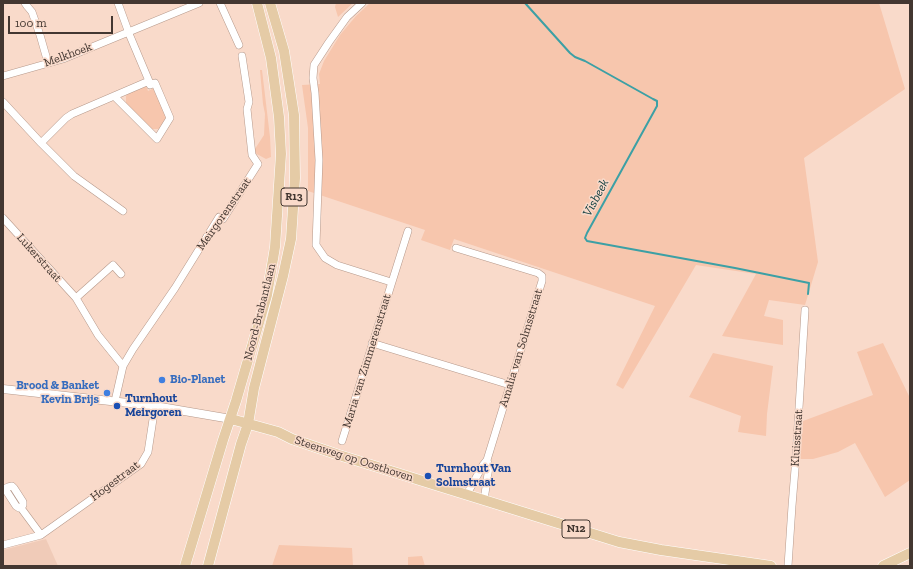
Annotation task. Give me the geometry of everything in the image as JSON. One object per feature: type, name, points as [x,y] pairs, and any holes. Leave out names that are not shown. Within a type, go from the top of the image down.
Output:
[{"type":"main road","name":"Noord-Brabantlaan","points":[[185,566],[223,440],[231,419],[267,295],[275,247],[281,157],[279,118],[271,58],[257,3]]},
{"type":"main road","name":"Noord-Brabantlaan","points":[[208,566],[241,444],[248,424],[254,388],[283,276],[291,238],[295,178],[294,115],[284,51],[270,3]]},
{"type":"main road","name":"Steenweg op Oosthoven","points":[[231,419],[278,432],[292,439],[618,542],[661,550],[771,566]]},
{"type":"main road","points":[[883,566],[910,554]]},
{"type":"street","points":[[25,3],[32,12],[48,63]]},
{"type":"street","points":[[114,96],[157,139],[170,118],[155,82],[150,85],[128,32],[118,3]]},
{"type":"street","name":"Melkhoek","points":[[3,76],[63,59],[199,3]]},
{"type":"street","points":[[220,3],[239,45]]},
{"type":"street","name":"Maria van Zimmerenstraat","points":[[362,3],[347,17],[314,64],[313,78],[319,160],[316,245],[325,258],[336,265],[391,282]]},
{"type":"street","name":"Meirgorenstraat","points":[[115,401],[123,366],[133,349],[175,288],[219,217],[223,219],[258,164],[252,155],[247,109],[249,102],[242,56]]},
{"type":"street","points":[[41,143],[72,114],[149,81]]},
{"type":"street","points":[[3,102],[74,176],[123,211]]},
{"type":"street","name":"Lukerstraat","points":[[3,218],[76,298],[98,335],[123,366]]},
{"type":"street","name":"Maria van Zimmerenstraat","points":[[342,441],[408,231]]},
{"type":"street","name":"Amalia van Solmsstraat","points":[[456,248],[542,276],[542,281],[487,460],[466,494]]},
{"type":"street","points":[[76,298],[111,262],[121,274]]},
{"type":"street","name":"Kluisstraat","points":[[788,566],[806,310]]},
{"type":"street","points":[[372,343],[510,385]]},
{"type":"street","name":"Steenweg op Oosthoven","points":[[3,389],[155,406],[231,419]]},
{"type":"street","name":"Hogestraat","points":[[3,545],[41,534],[141,464],[148,452],[155,406]]},
{"type":"street","name":"Amalia van Solmsstraat","points":[[484,500],[489,467],[487,460]]},
{"type":"street","points":[[21,508],[41,534]]},
{"type":"shaded area","points":[[336,3],[353,3],[338,17],[335,7]]},
{"type":"shaded area","points":[[370,3],[879,3],[905,89],[804,158],[818,262],[805,305],[769,300],[764,316],[783,320],[783,345],[722,336],[756,274],[696,265],[623,389],[616,385],[655,306],[454,239],[450,250],[421,240],[425,230],[308,191],[308,128],[302,85],[320,84],[319,74],[324,61],[340,35],[356,16]]},
{"type":"shaded area","points":[[260,70],[262,70],[270,137],[271,157],[266,159],[253,152],[264,135],[265,114]]},
{"type":"shaded area","points":[[146,86],[148,91],[154,88],[166,117],[164,124],[158,129],[151,129],[126,104],[127,94]]},
{"type":"shaded area","points":[[883,343],[910,398],[910,480],[885,497],[855,443],[838,452],[813,459],[800,459],[803,421],[873,395],[857,352]]},
{"type":"shaded area","points":[[713,353],[773,366],[766,436],[738,432],[741,416],[689,397]]},
{"type":"shaded area","points":[[46,539],[58,566],[3,566],[3,550]]},
{"type":"shaded area","points":[[279,545],[352,548],[353,566],[272,566]]},
{"type":"shaded area","points":[[422,556],[425,566],[408,566],[408,557]]},
{"type":"waterway","name":"Visbeek","points":[[525,3],[575,57],[585,61],[657,101],[657,106],[587,233],[585,238],[587,241],[809,283],[808,294]]},
{"type":"place","name":"Bio-Planet","points":[[162,380]]},
{"type":"place","name":"Brood & Banket Kevin Brijs","points":[[107,393]]},
{"type":"place","name":"Turnhout Meirgoren","points":[[117,406]]},
{"type":"place","name":"Turnhout Van Solmstraat","points":[[428,476]]}]
